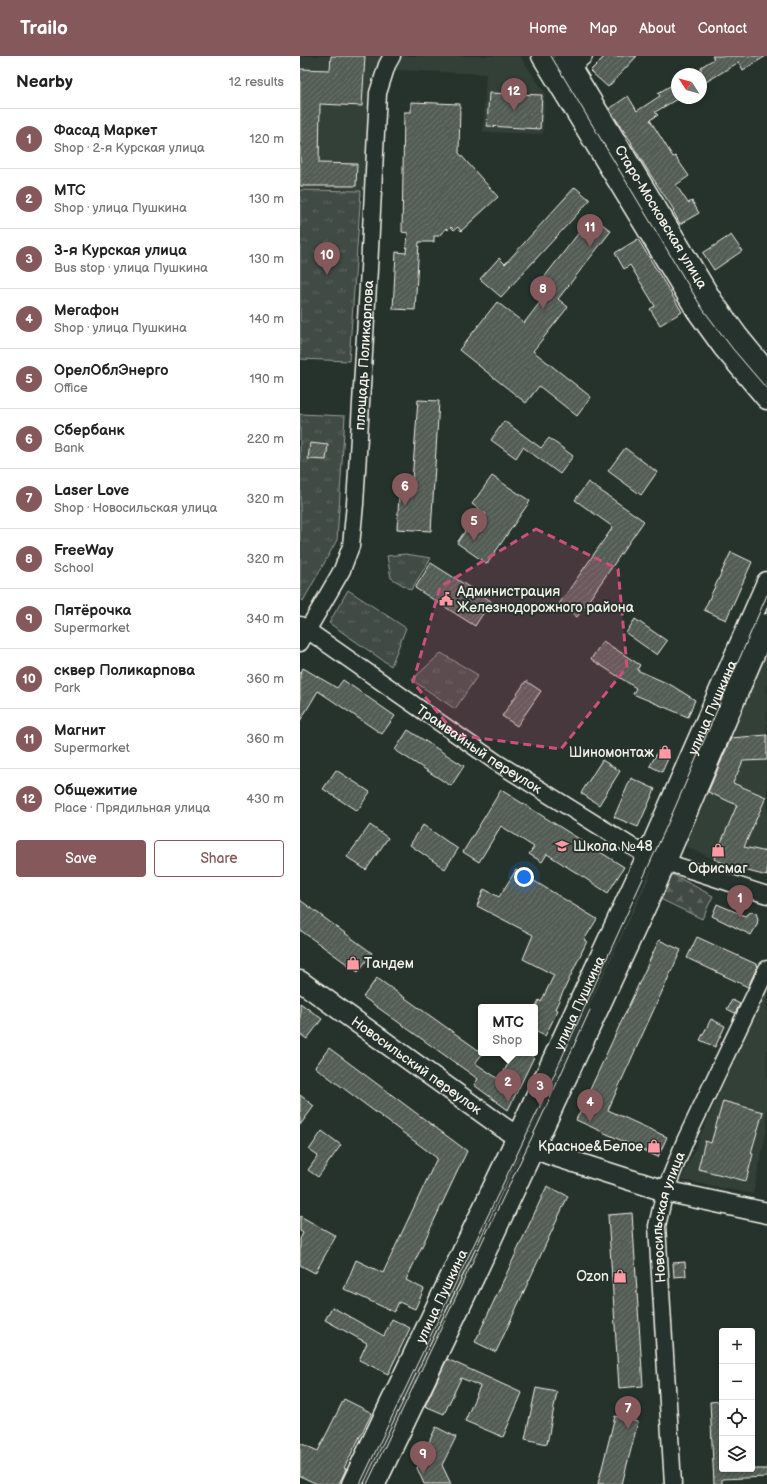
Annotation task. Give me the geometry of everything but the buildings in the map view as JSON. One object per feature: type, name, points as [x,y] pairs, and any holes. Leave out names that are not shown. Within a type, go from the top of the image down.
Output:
[{"type":"main road","points":[[542,56],[569,65],[697,311],[723,347],[767,399]]},
{"type":"main road","name":"Старо-Московская улица","points":[[569,65],[713,302],[767,372]]},
{"type":"main road","name":"улица Пушкина","points":[[352,1484],[517,1137],[647,856],[767,582]]},
{"type":"main road","name":"улица Пушкина","points":[[375,1484],[474,1277],[665,863],[767,624]]},
{"type":"main road","name":"Новосильский переулок","points":[[300,982],[460,1098],[534,1148],[665,1191],[767,1213]]},
{"type":"street","name":"площадь Поликарпова","points":[[302,633],[342,570],[352,546],[356,504],[378,93],[387,65],[392,56]]},
{"type":"street","name":"Трамвайный переулок","points":[[302,633],[496,762],[647,856],[767,895]]},
{"type":"street","name":"Новосильская улица","points":[[673,1484],[657,1226],[665,1191],[685,1140],[767,969]]},
{"type":"highlighted area","points":[[536,529],[618,569],[627,667],[561,749],[456,735],[413,682],[440,587]]},
{"type":"shaded area","points":[[300,56],[520,56],[545,93],[543,134],[483,132],[486,74],[373,69],[364,190],[300,189]]},
{"type":"shaded area","points":[[767,651],[767,876],[735,868],[680,844],[754,676]]},
{"type":"shaded area","points":[[767,985],[767,1128],[753,1194],[681,1180]]},
{"type":"green space","points":[[300,190],[361,191],[349,361],[300,359]]},
{"type":"green space","points":[[300,414],[345,416],[337,540],[303,601],[300,598]]},
{"type":"green space","points":[[405,554],[431,558],[411,590],[391,578],[387,556]]},
{"type":"green space","points":[[348,590],[406,628],[391,666],[329,623]]},
{"type":"green space","points":[[441,653],[478,675],[455,709],[412,680]]},
{"type":"green space","points":[[668,872],[713,896],[702,919],[656,897]]},
{"type":"tram line","points":[[551,56],[702,308],[732,348],[767,389]]},
{"type":"tram line","points":[[360,1484],[540,1106],[673,812],[767,595]]},
{"type":"tram line","points":[[367,1484],[541,1118],[590,1010]]},
{"type":"place","name":"Общежитие","points":[[514,111]]},
{"type":"place","name":"Магнит","points":[[590,247]]},
{"type":"place","name":"сквер Поликарпова","points":[[327,275]]},
{"type":"place","name":"FreeWay","points":[[543,309]]},
{"type":"place","name":"Сбербанк","points":[[405,506]]},
{"type":"place","name":"ОрелОблЭнерго","points":[[474,541]]},
{"type":"place","name":"Администрация Железнодорожного района","points":[[446,599]]},
{"type":"place","name":"Шиномонтаж","points":[[665,752]]},
{"type":"place","name":"Школа №48","points":[[562,846]]},
{"type":"place","name":"Офисмаг","points":[[718,850]]},
{"type":"place","name":"Фасад Маркет","points":[[740,918]]},
{"type":"place","name":"Тандем","points":[[353,963]]},
{"type":"place","name":"МТС","points":[[508,1102]]},
{"type":"place","name":"3-я Курская улица","points":[[540,1106]]},
{"type":"place","name":"Мегафон","points":[[590,1122]]},
{"type":"place","name":"Красное&Белое","points":[[654,1146]]},
{"type":"place","name":"Ozon","points":[[620,1276]]},
{"type":"place","name":"Laser Love","points":[[628,1429]]},
{"type":"place","name":"Пятёрочка","points":[[423,1474]]}]
